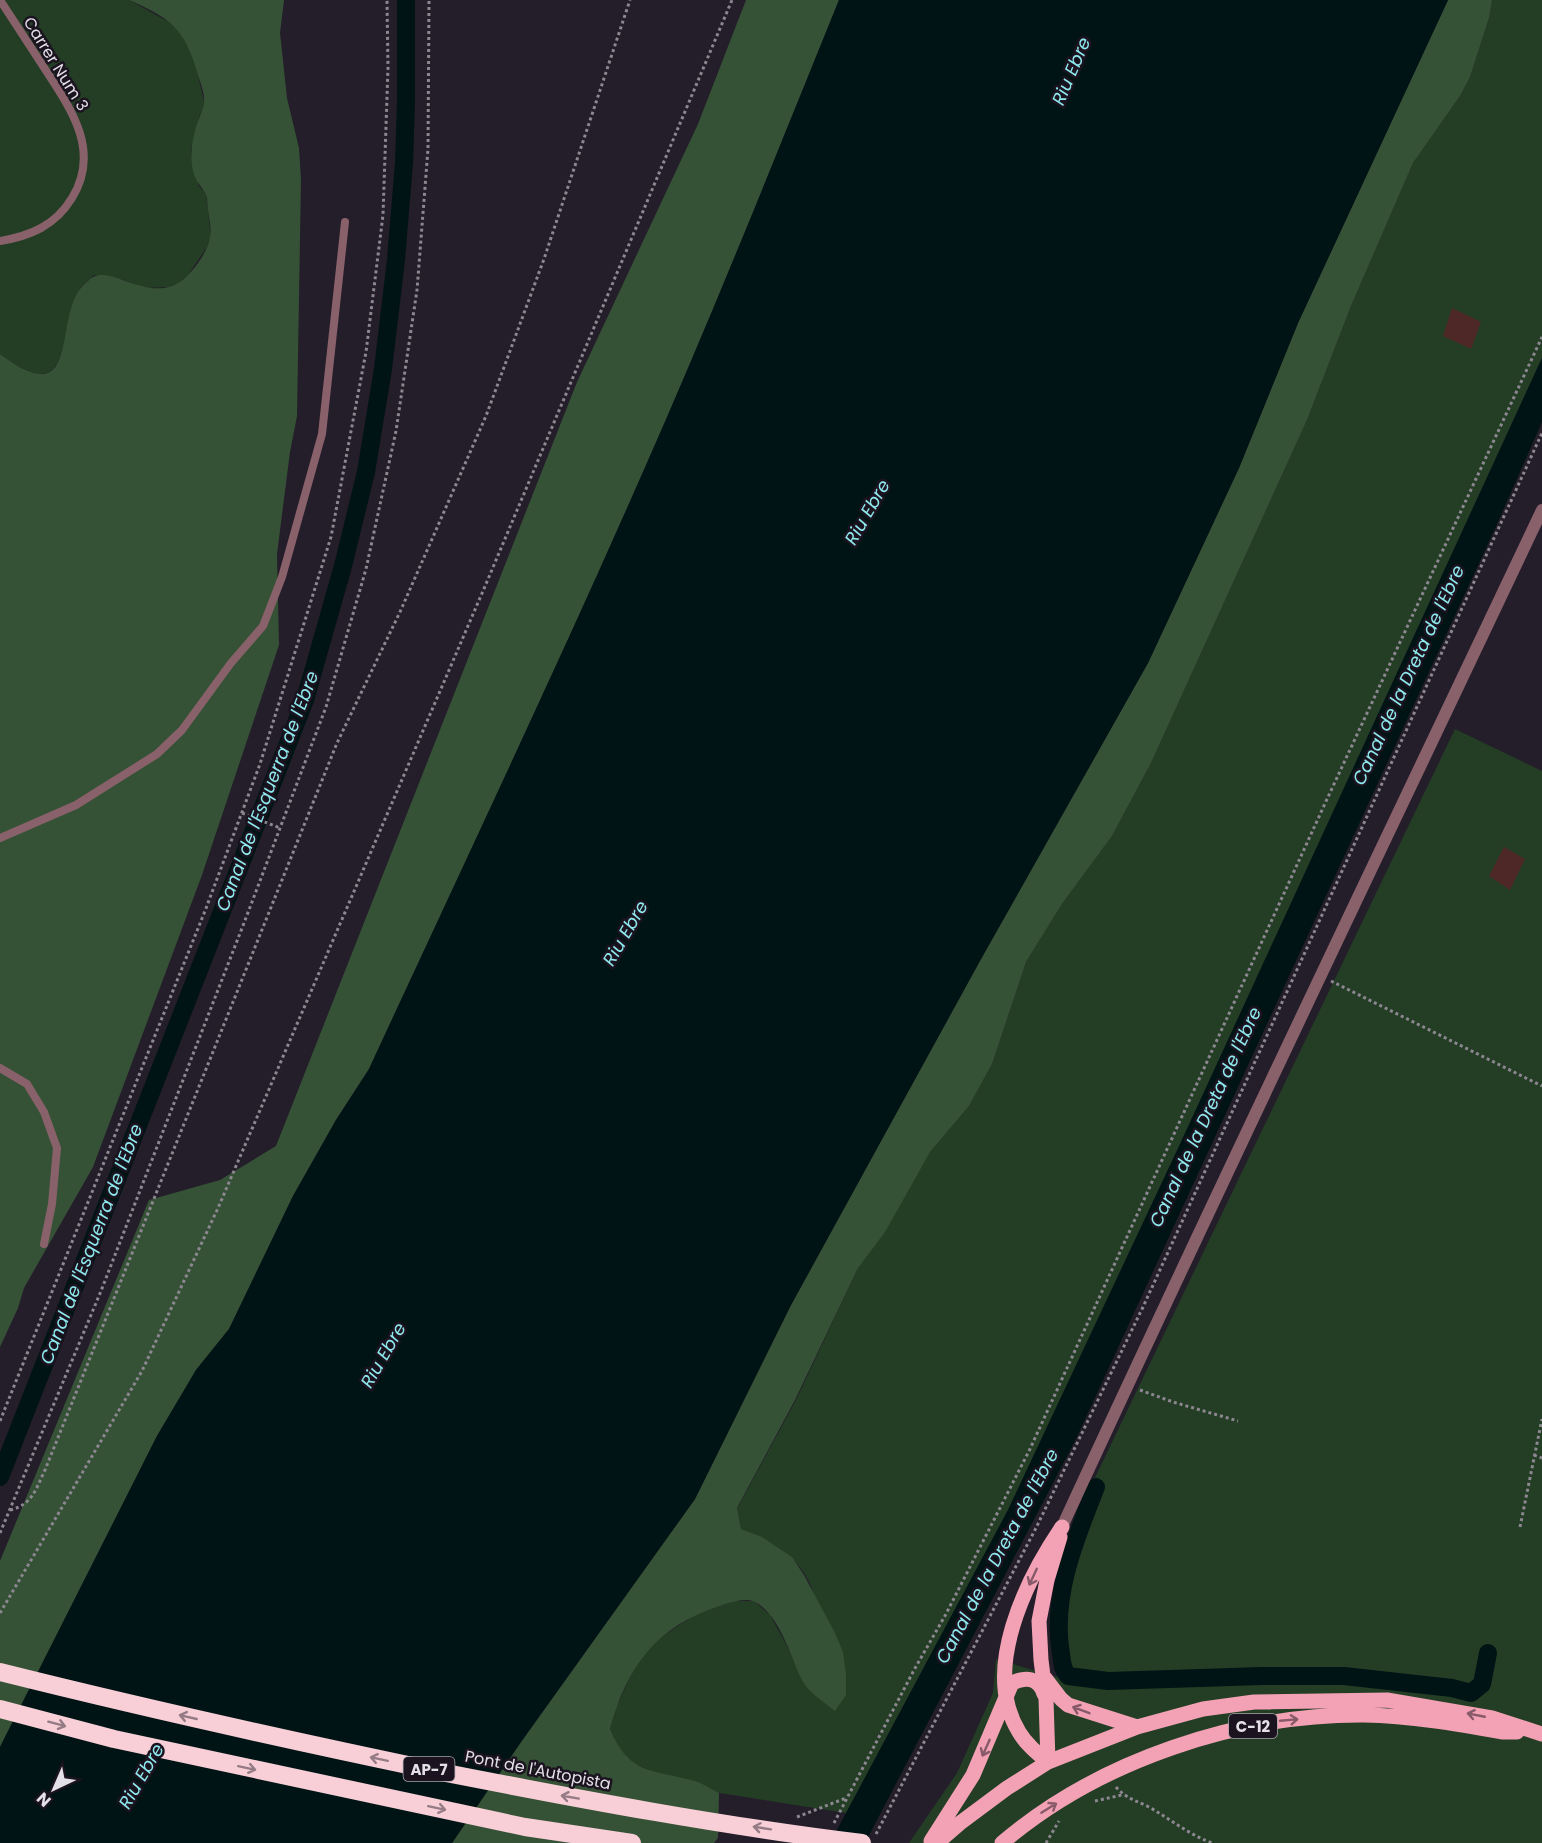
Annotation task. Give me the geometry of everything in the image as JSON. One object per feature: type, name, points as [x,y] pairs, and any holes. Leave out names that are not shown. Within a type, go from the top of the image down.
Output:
[{"type":"highway","name":"Pont de l'Autopista","points":[[0,1672],[328,1748],[538,1791],[685,1817],[868,1840]]},
{"type":"highway","name":"AP-7","points":[[0,1709],[114,1739],[490,1819],[632,1843]]},
{"type":"main road","points":[[1048,1762],[1046,1699],[1039,1621],[1047,1580],[1062,1527]]},
{"type":"main road","points":[[1048,1762],[1019,1734],[1009,1710],[1006,1693],[1006,1658],[1017,1613],[1046,1550],[1062,1527]]},
{"type":"main road","points":[[1041,1660],[1046,1680],[1068,1705],[1121,1720],[1137,1727]]},
{"type":"main road","points":[[929,1843],[973,1775],[992,1735],[1006,1693],[1012,1683],[1022,1679],[1031,1679],[1041,1687],[1046,1699]]},
{"type":"main road","name":"C-12","points":[[937,1843],[1007,1788],[1048,1762],[1137,1727],[1203,1709],[1254,1702],[1387,1700],[1422,1704],[1492,1718],[1537,1733]]},
{"type":"main road","name":"C-12","points":[[1359,1701],[1389,1716]]},
{"type":"main road","name":"C-12","points":[[1002,1843],[1034,1818],[1106,1776],[1166,1750],[1240,1728],[1292,1719],[1363,1715],[1411,1718],[1503,1732],[1537,1733]]},
{"type":"street","points":[[1062,1527],[1277,1071],[1319,975],[1375,863],[1542,510]]},
{"type":"lane","name":"Carrer Num 3","points":[[0,0],[71,109],[80,130],[84,153],[83,170],[77,189],[68,205],[53,221],[36,232],[20,238],[0,241]]},
{"type":"lane","points":[[0,838],[76,806],[157,754],[183,730],[231,663],[263,626],[282,577],[322,434],[345,222]]},
{"type":"lane","points":[[0,1068],[27,1084],[44,1112],[57,1148],[52,1204],[44,1244]]},
{"type":"path","points":[[0,1421],[205,911],[242,813],[267,742],[331,537],[366,352],[383,215],[388,67],[387,0]]},
{"type":"path","points":[[0,1533],[101,1291],[280,828],[326,707],[363,581],[396,431],[417,290],[427,161],[429,0]]},
{"type":"path","points":[[10,1510],[19,1508],[30,1501],[45,1470],[337,743],[400,612],[486,416],[541,269],[630,0]]},
{"type":"path","points":[[0,1613],[142,1371],[218,1208],[483,591],[732,0]]},
{"type":"path","points":[[833,1825],[908,1680],[946,1614],[1030,1449],[1542,337]]},
{"type":"path","points":[[868,1840],[1036,1528],[1143,1306],[1542,433]]},
{"type":"path","points":[[242,813],[280,828]]},
{"type":"path","points":[[1319,975],[1542,1086]]},
{"type":"path","points":[[1127,1386],[1238,1421]]},
{"type":"path","points":[[1520,1527],[1542,1419]]},
{"type":"path","points":[[1534,1455],[1542,1458]]},
{"type":"path","points":[[1106,1776],[1122,1795],[1149,1807],[1194,1836],[1212,1843]]},
{"type":"path","points":[[1094,1801],[1122,1795]]},
{"type":"path","points":[[791,1825],[797,1816],[848,1797]]},
{"type":"path","points":[[1046,1843],[1060,1819]]},
{"type":"green space","points":[[0,0],[129,0],[169,22],[185,38],[194,59],[205,105],[200,114],[191,151],[199,186],[206,194],[211,236],[207,247],[188,275],[179,283],[169,287],[143,288],[124,280],[94,275],[78,292],[59,360],[52,370],[40,374],[24,369],[0,354]]},
{"type":"green space","points":[[129,0],[284,0],[280,33],[287,98],[299,148],[301,179],[297,416],[277,554],[279,645],[202,875],[93,1167],[24,1288],[18,1308],[0,1347],[0,354],[25,370],[43,374],[54,369],[60,357],[72,304],[80,289],[90,279],[99,275],[147,287],[160,288],[174,285],[187,276],[198,263],[207,248],[211,234],[207,197],[195,177],[192,165],[193,140],[204,106],[204,99],[192,57],[181,35],[174,27],[155,13]]},
{"type":"green space","points":[[746,0],[839,0],[669,413],[542,696],[369,1069],[336,1120],[293,1196],[229,1329],[196,1370],[157,1436],[0,1747],[0,1561],[149,1200],[220,1180],[276,1146],[577,382],[698,124]]},
{"type":"green space","points":[[1448,0],[1492,0],[1489,18],[1470,77],[1460,96],[1413,163],[1351,306],[1307,420],[1151,763],[1112,836],[1062,904],[1026,962],[992,1064],[969,1106],[930,1152],[885,1232],[858,1268],[795,1400],[737,1508],[741,1529],[762,1537],[792,1557],[804,1575],[843,1652],[846,1695],[835,1711],[808,1689],[778,1626],[764,1608],[755,1602],[738,1601],[698,1614],[678,1625],[647,1652],[625,1686],[610,1729],[626,1756],[645,1769],[698,1782],[719,1793],[718,1838],[714,1843],[452,1843],[521,1742],[695,1499],[791,1305],[981,959],[1148,663],[1239,468],[1298,323]]},
{"type":"green space","points":[[1492,0],[1542,0],[1542,358],[1181,1142],[1008,1510],[846,1813],[719,1793],[699,1783],[653,1772],[633,1763],[618,1748],[610,1729],[616,1708],[634,1669],[646,1652],[660,1638],[696,1614],[735,1601],[754,1601],[770,1615],[803,1681],[814,1595],[803,1571],[786,1553],[741,1529],[737,1509],[796,1400],[858,1268],[930,1152],[969,1106],[992,1064],[1026,962],[1062,904],[1112,836],[1151,763],[1307,420],[1351,306],[1413,163],[1460,96],[1470,77],[1489,18]]},
{"type":"green space","points":[[1455,729],[1542,771],[1542,1843],[909,1843],[957,1773],[993,1693],[996,1659],[1057,1677],[1053,1595],[1077,1515]]},
{"type":"water","name":"Riu Ebre","points":[[839,0],[1448,0],[1298,323],[1239,468],[1148,663],[981,959],[791,1305],[695,1499],[521,1742],[452,1843],[0,1843],[0,1747],[157,1436],[196,1370],[229,1329],[293,1196],[336,1120],[369,1069],[542,696],[669,413]]},
{"type":"water","name":"Canal de la Dreta de l'Ebre","points":[[1542,358],[1542,422],[1076,1439],[865,1843],[830,1843],[1008,1510],[1181,1142]]},
{"type":"building","points":[[1452,308],[1481,322],[1471,349],[1443,336]]},
{"type":"building","points":[[1504,847],[1525,859],[1510,890],[1489,876]]},
{"type":"waterway","name":"Canal de l'Esquerra de l'Ebre","points":[[0,1477],[305,700],[343,566],[366,472],[383,369],[396,260],[404,163],[406,0]]},
{"type":"waterway","points":[[1096,1487],[1073,1548],[1062,1590],[1059,1633],[1063,1665],[1068,1676],[1108,1681],[1344,1676],[1452,1688],[1471,1693],[1482,1684],[1488,1653]]}]
